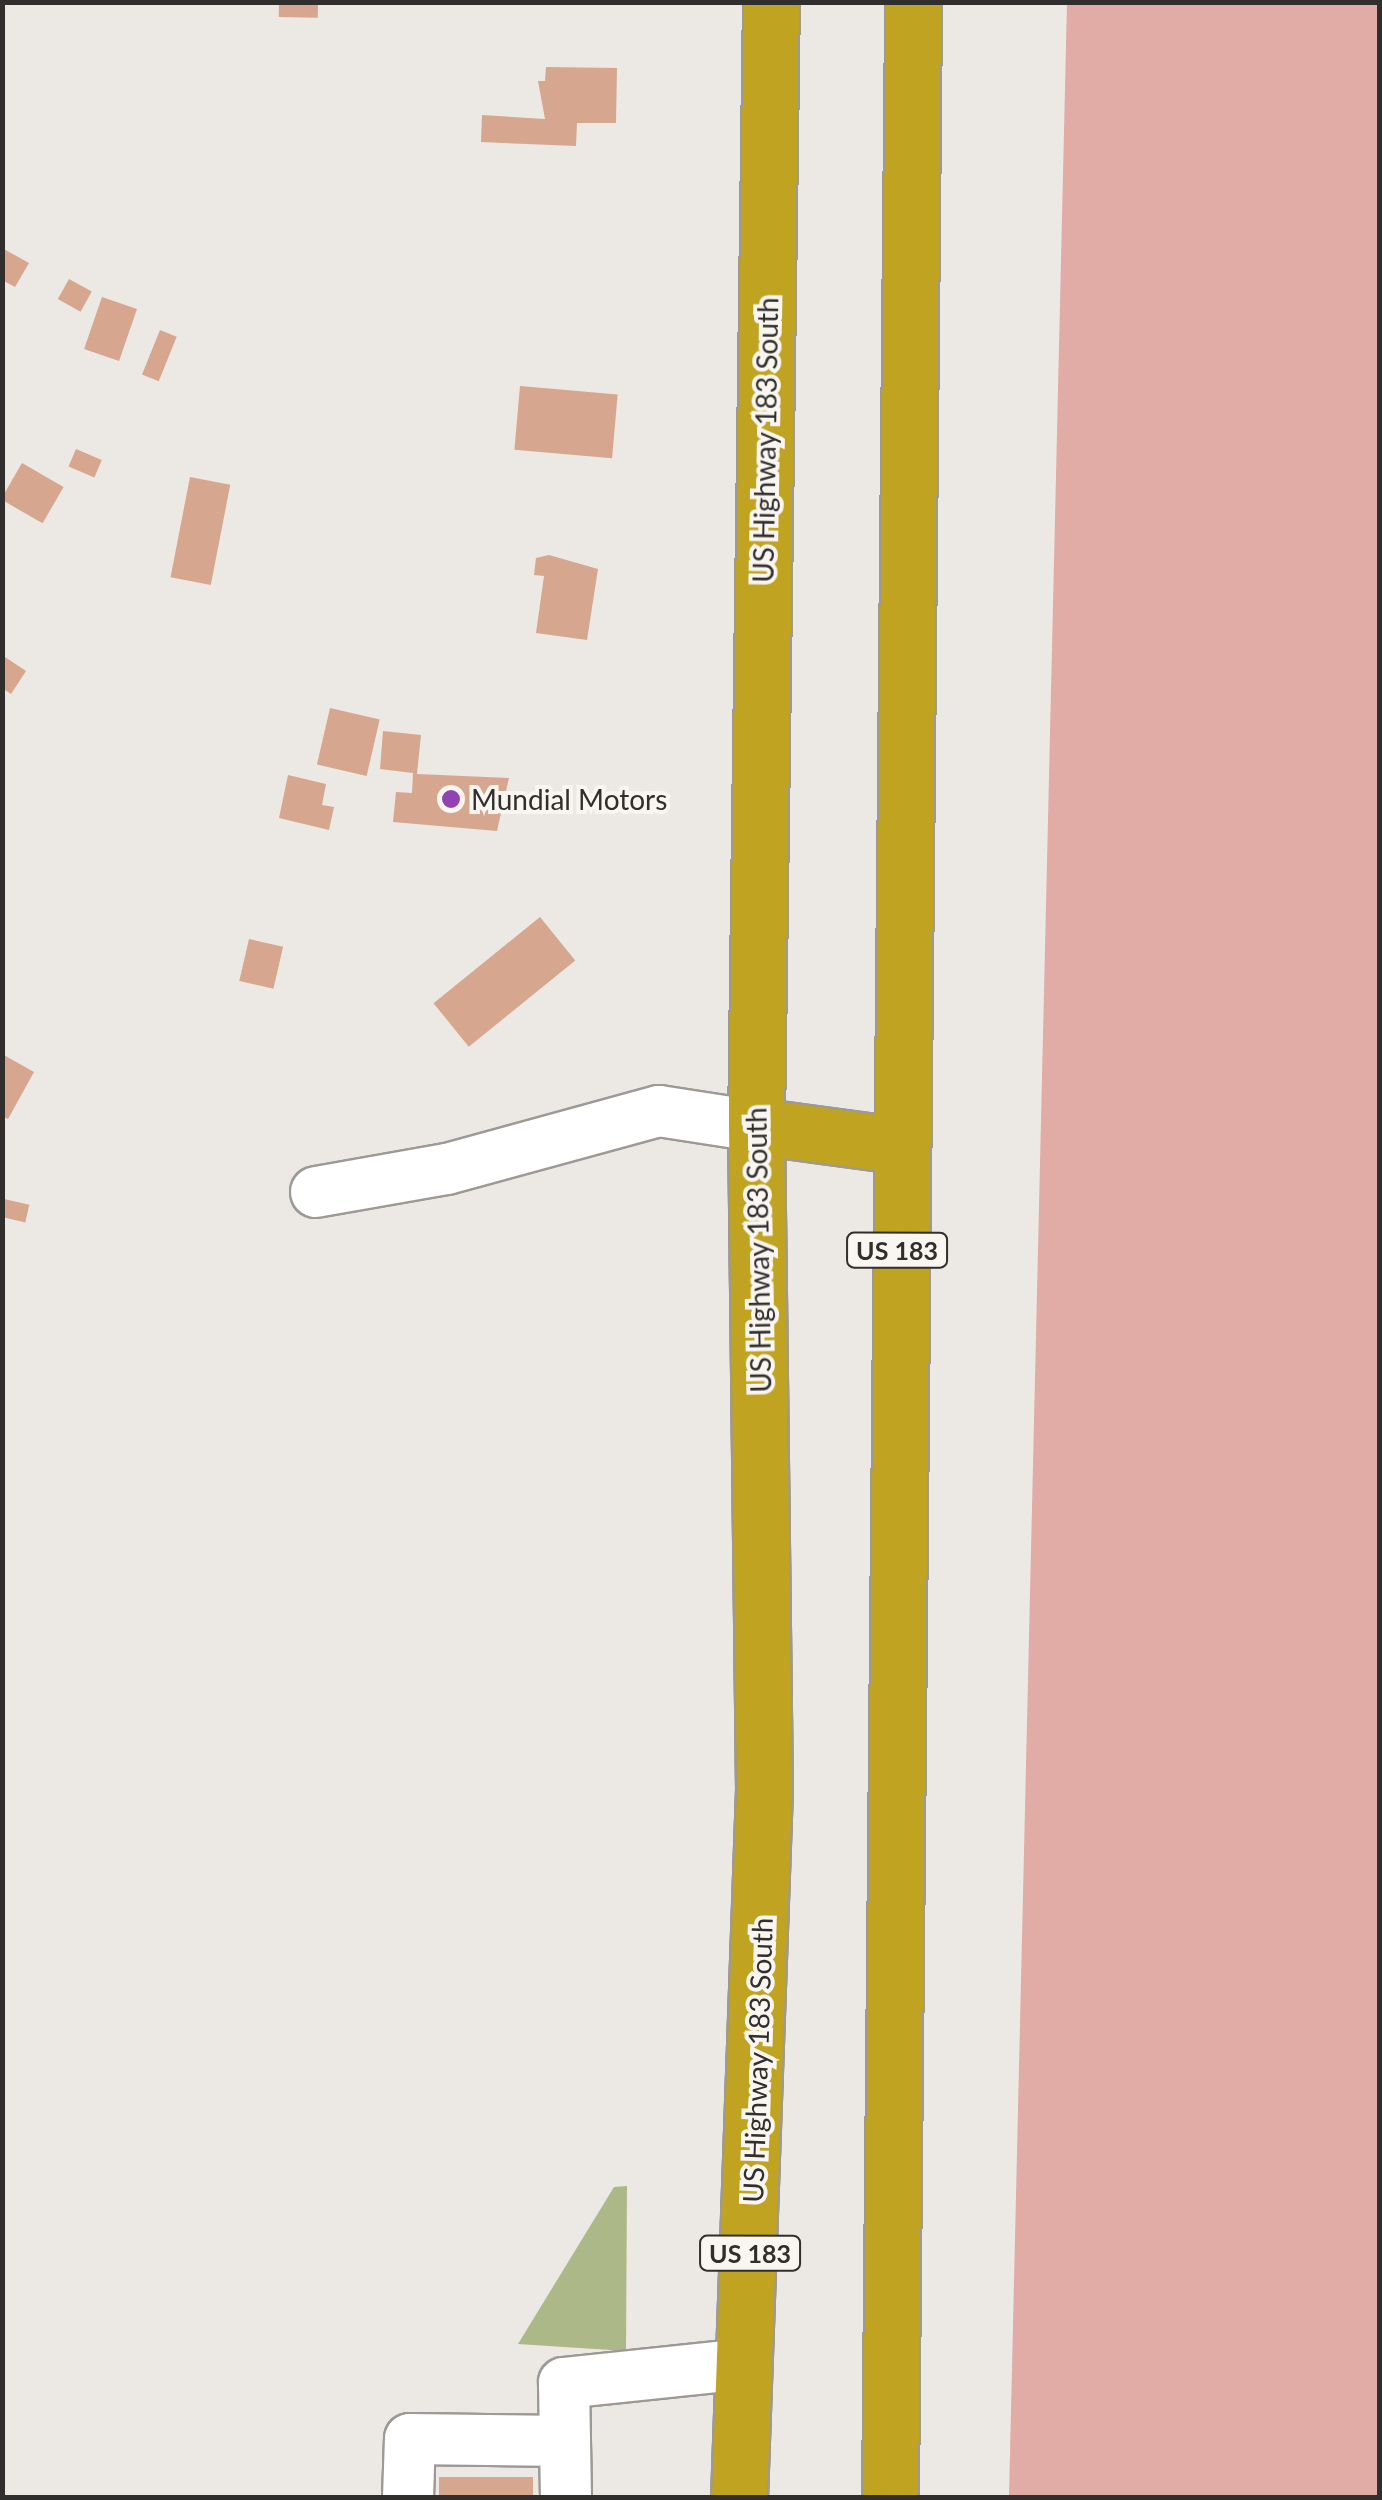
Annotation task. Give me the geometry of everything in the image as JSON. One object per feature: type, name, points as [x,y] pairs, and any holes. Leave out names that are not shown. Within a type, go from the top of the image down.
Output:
[{"type":"highway","name":"US Highway 183 South","points":[[739,2498],[764,1790],[756,1126],[771,2]]},
{"type":"highway","name":"US 183","points":[[890,2498],[898,1145],[913,2]]},
{"type":"highway","points":[[756,1126],[898,1145]]},
{"type":"lane","points":[[316,1192],[447,1170],[659,1111],[756,1126]]},
{"type":"lane","points":[[566,2498],[564,2383],[744,2364]]},
{"type":"lane","points":[[408,2498],[410,2439],[564,2440]]},
{"type":"shaded area","points":[[1067,3],[1379,3],[1379,2497],[1009,2497]]},
{"type":"shaded area","points":[[627,2186],[626,2351],[518,2344],[614,2187]]},
{"type":"building","points":[[279,2],[318,3],[318,18],[279,17]]},
{"type":"building","points":[[546,67],[617,68],[616,123],[577,123],[576,146],[481,142],[482,115],[545,119],[538,81],[545,81]]},
{"type":"building","points":[[2,248],[29,263],[15,287],[2,280]]},
{"type":"building","points":[[69,279],[92,292],[81,312],[58,299]]},
{"type":"building","points":[[102,297],[137,309],[119,361],[84,349]]},
{"type":"building","points":[[160,330],[177,337],[159,381],[142,375]]},
{"type":"building","points":[[520,386],[618,395],[612,458],[514,450]]},
{"type":"building","points":[[76,449],[102,460],[94,477],[69,466]]},
{"type":"building","points":[[22,463],[64,487],[43,523],[2,500]]},
{"type":"building","points":[[190,477],[230,485],[211,585],[171,577]]},
{"type":"building","points":[[549,555],[598,569],[587,640],[536,633],[544,576],[534,575],[536,558]]},
{"type":"building","points":[[2,655],[26,671],[11,694],[2,688]]},
{"type":"building","points":[[330,708],[380,719],[367,776],[317,765]]},
{"type":"building","name":"Mundial Motors","points":[[383,731],[421,735],[417,774],[509,778],[497,831],[393,822],[396,792],[412,793],[413,773],[380,769]]},
{"type":"building","points":[[288,775],[326,784],[322,805],[334,807],[329,830],[279,818]]},
{"type":"building","points":[[540,917],[575,961],[469,1047],[434,1003]]},
{"type":"building","points":[[249,939],[283,947],[273,989],[239,981]]},
{"type":"building","points":[[2,1054],[34,1072],[8,1119],[2,1116]]},
{"type":"building","points":[[4,1199],[29,1205],[25,1222],[2,1217]]},
{"type":"building","points":[[439,2477],[533,2477],[533,2498],[439,2498]]},
{"type":"place","name":"Mundial Motors","points":[[451,799]]}]
